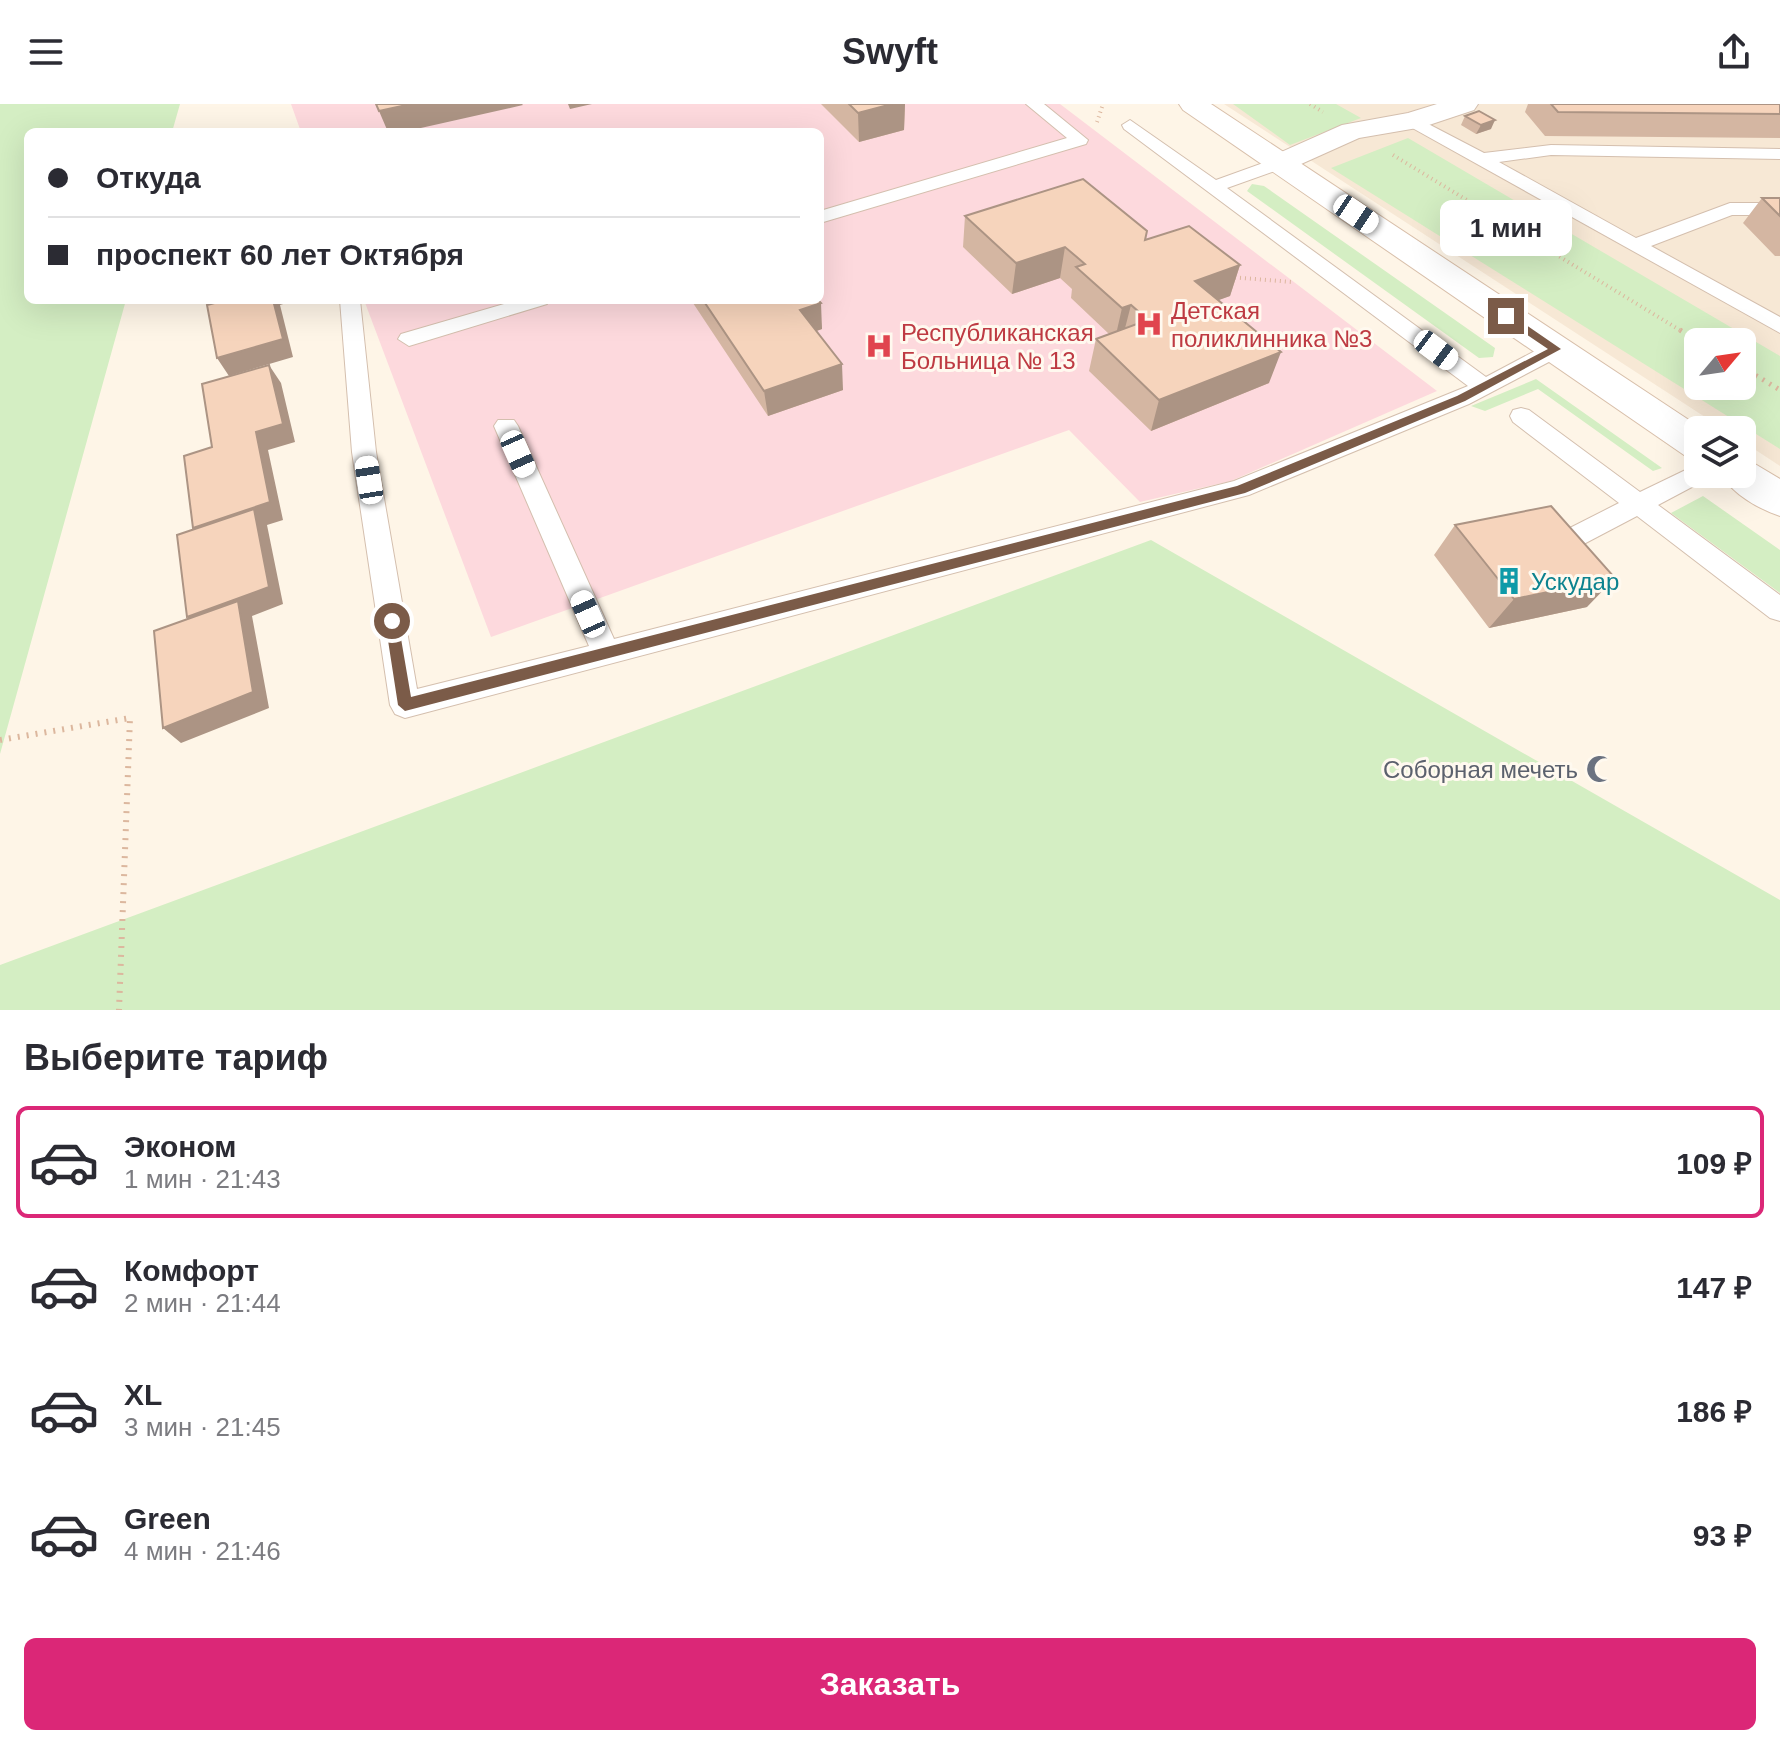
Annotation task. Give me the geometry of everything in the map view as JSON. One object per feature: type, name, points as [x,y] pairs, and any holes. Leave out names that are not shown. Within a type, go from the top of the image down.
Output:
[{"type":"main road","points":[[1193,104],[1684,436]]},
{"type":"main road","points":[[1280,163],[1352,131],[1412,114],[1464,104]]},
{"type":"main road","points":[[1756,484],[1780,500]]},
{"type":"lane","points":[[824,216],[1080,140],[1034,104]]},
{"type":"lane","points":[[1412,114],[1481,159],[1780,326]]},
{"type":"lane","points":[[1130,125],[1485,387]]},
{"type":"lane","points":[[1481,159],[1551,150],[1780,154]]},
{"type":"lane","points":[[1215,186],[1280,163]]},
{"type":"lane","points":[[1635,245],[1730,209],[1780,209]]},
{"type":"lane","points":[[1752,311],[1780,300]]},
{"type":"lane","points":[[350,304],[364,452],[405,705],[1240,489],[1485,387],[1556,349]]},
{"type":"lane","points":[[409,339],[527,304]]},
{"type":"lane","points":[[1521,416],[1780,610]]},
{"type":"lane","points":[[506,426],[606,653]]},
{"type":"lane","points":[[1569,540],[1684,480]]},
{"type":"path","points":[[1097,122],[1103,104]]},
{"type":"path","points":[[1310,104],[1684,332]]},
{"type":"path","points":[[1218,276],[1293,282],[1304,278]]},
{"type":"path","points":[[1756,375],[1780,390]]},
{"type":"path","points":[[0,740],[130,718],[119,1010]]},
{"type":"shaded area","name":"Республиканская Больница № 13","points":[[291,104],[1060,104],[1437,391],[1231,481],[1140,502],[1069,430],[491,637],[366,304],[824,304],[824,128],[300,128]]},
{"type":"shaded area","points":[[1224,104],[1780,104],[1780,466],[1756,450],[1756,416],[1703,416]]},
{"type":"green space","points":[[0,104],[180,104],[173,128],[24,128],[24,304],[125,304],[0,754]]},
{"type":"green space","points":[[1233,104],[1336,104],[1361,118],[1290,145]]},
{"type":"green space","points":[[1408,138],[1732,328],[1684,328],[1684,389],[1331,168]]},
{"type":"green space","points":[[1252,184],[1264,186],[1495,348],[1493,357],[1479,358],[1247,191]]},
{"type":"green space","points":[[1756,342],[1780,356],[1780,449],[1756,434],[1756,416],[1727,416],[1702,400],[1756,400]]},
{"type":"green space","points":[[1536,379],[1662,468],[1653,471],[1538,389],[1485,411],[1471,406]]},
{"type":"green space","points":[[1703,496],[1780,550],[1780,593],[1671,513]]},
{"type":"green space","points":[[1151,540],[1780,900],[1780,1010],[0,1010],[0,965]]},
{"type":"building","points":[[376,104],[411,104],[379,111]]},
{"type":"building","points":[[849,104],[892,104],[858,113]]},
{"type":"building","points":[[1551,104],[1780,104],[1780,114],[1558,112]]},
{"type":"building","points":[[1479,111],[1495,120],[1481,125],[1465,116]]},
{"type":"building","points":[[1083,179],[1147,231],[1145,240],[1189,226],[1240,265],[1195,281],[1281,352],[1159,400],[1096,339],[1148,320],[1131,305],[1122,308],[1076,267],[1085,264],[1065,247],[1016,263],[965,216]]},
{"type":"building","points":[[1762,198],[1780,198],[1780,216]]},
{"type":"building","points":[[274,304],[283,339],[217,358],[207,305]]},
{"type":"building","points":[[706,304],[818,304],[800,310],[842,364],[764,391]]},
{"type":"building","points":[[269,365],[283,424],[256,432],[270,502],[193,528],[184,456],[212,447],[202,384]]},
{"type":"building","points":[[1551,506],[1615,578],[1514,599],[1455,525]]},
{"type":"building","points":[[254,509],[269,587],[187,617],[177,535]]},
{"type":"building","points":[[238,601],[253,692],[163,728],[154,631]]},
{"type":"place","name":"Детская поликлинника №3","points":[[1149,324]]},
{"type":"place","name":"Республиканская Больница № 13","points":[[879,346]]},
{"type":"place","name":"Ускудар","points":[[1509,581]]},
{"type":"place","name":"Соборная мечеть","points":[[1600,769]]},
{"type":"route","points":[[392,621],[405,705],[1240,489],[1461,399],[1556,349],[1506,316]]}]
